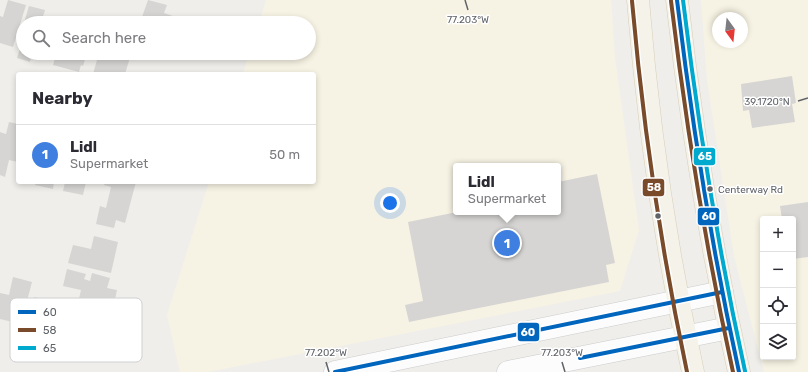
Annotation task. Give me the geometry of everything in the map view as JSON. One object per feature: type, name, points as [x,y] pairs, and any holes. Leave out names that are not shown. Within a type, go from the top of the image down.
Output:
[{"type":"main road","points":[[638,0],[644,72],[653,143],[685,337],[693,372]]},
{"type":"main road","points":[[677,0],[702,188],[739,372]]},
{"type":"street","points":[[335,372],[722,292]]},
{"type":"street","points":[[508,372],[729,328]]},
{"type":"shaded area","points":[[266,0],[611,0],[615,58],[639,230],[620,291],[208,372],[180,372],[167,315],[208,184],[316,184],[316,72],[244,72],[247,60],[316,60],[316,16],[261,16]]},
{"type":"shaded area","points":[[701,0],[808,0],[808,372],[764,372],[761,360],[796,360],[796,216],[760,216],[760,357],[734,256],[707,80]]},
{"type":"building","points":[[8,0],[26,5],[23,16],[16,16],[16,37],[13,47],[0,43],[0,16],[3,17]]},
{"type":"building","points":[[148,0],[167,5],[164,13],[173,16],[142,16]]},
{"type":"building","points":[[29,6],[45,10],[43,16],[26,16]]},
{"type":"building","points":[[54,60],[85,60],[83,66],[81,65],[79,72],[53,65]]},
{"type":"building","points":[[97,60],[129,60],[126,72],[94,72]]},
{"type":"building","points":[[792,76],[796,103],[792,104],[795,122],[752,128],[749,110],[743,111],[741,84]]},
{"type":"building","points":[[9,122],[16,124],[16,162],[9,160],[5,177],[0,175],[0,132],[6,134]]},
{"type":"building","points":[[597,174],[615,263],[606,265],[609,282],[409,322],[405,305],[423,301],[408,222],[453,213],[453,215],[561,215],[561,181]]},
{"type":"building","points":[[35,184],[54,184],[53,189]]},
{"type":"building","points":[[65,184],[86,184],[83,195],[63,191]]},
{"type":"building","points":[[135,184],[125,223],[116,220],[114,228],[96,224],[100,206],[106,208],[111,187],[104,185]]},
{"type":"building","points":[[808,202],[808,257],[796,259],[796,216],[782,216],[780,206]]},
{"type":"building","points":[[94,236],[118,242],[111,273],[68,263],[73,245],[91,249]]},
{"type":"building","points":[[67,269],[86,274],[84,279],[90,281],[92,273],[110,278],[107,288],[117,290],[115,298],[79,298],[81,290],[63,286]]},
{"type":"building","points":[[13,277],[32,282],[28,298],[10,298],[10,321],[0,319],[0,293],[9,295]]},
{"type":"transit line","name":"60","points":[[677,0],[689,94],[704,187],[720,280],[739,372]]},
{"type":"transit line","name":"65","points":[[683,0],[695,93],[710,186],[726,279],[745,371]]},
{"type":"transit line","name":"58","points":[[632,1],[647,141],[661,234],[687,372]]},
{"type":"transit line","name":"58","points":[[671,1],[683,94],[698,187],[714,280],[733,372]]},
{"type":"transit line","name":"60","points":[[335,372],[722,292]]},
{"type":"transit line","name":"60","points":[[580,358],[729,328]]},
{"type":"place","name":"Centerway Rd","points":[[710,189]]},
{"type":"place","name":"Lidl","points":[[507,243]]}]
